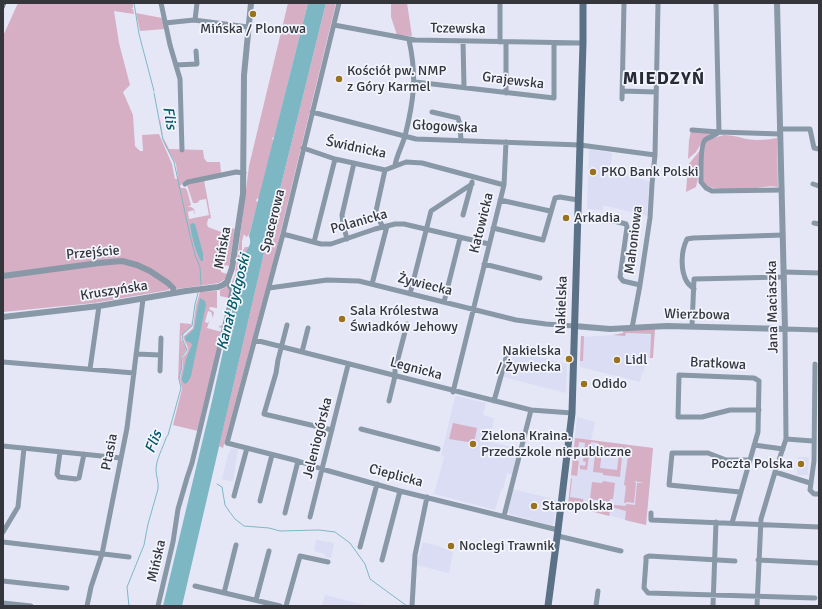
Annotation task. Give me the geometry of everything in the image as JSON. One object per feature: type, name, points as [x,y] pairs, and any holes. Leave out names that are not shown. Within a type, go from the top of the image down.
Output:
[{"type":"main road","name":"Nakielska","points":[[548,606],[572,414],[583,3]]},
{"type":"street","points":[[161,3],[170,45],[180,79],[182,150]]},
{"type":"street","points":[[195,20],[197,3]]},
{"type":"street","name":"Mińska","points":[[158,606],[173,545],[180,501],[192,463],[232,290],[228,282],[233,264],[243,194],[244,76],[251,3]]},
{"type":"street","name":"Spacerowa","points":[[227,443],[283,234],[339,3]]},
{"type":"street","points":[[500,3],[500,42]]},
{"type":"street","points":[[622,99],[624,3]]},
{"type":"street","name":"Mahoniowa","points":[[632,328],[650,218],[655,155],[658,3]]},
{"type":"street","points":[[716,3],[719,132]]},
{"type":"street","name":"Jana Maciaszka","points":[[757,606],[760,524],[786,439],[784,275],[777,3]]},
{"type":"street","points":[[165,23],[195,20],[248,27]]},
{"type":"street","name":"Tczewska","points":[[334,24],[410,40],[583,43]]},
{"type":"street","points":[[396,165],[398,152],[412,109],[415,82],[414,59],[410,40]]},
{"type":"street","points":[[464,41],[464,88]]},
{"type":"street","points":[[506,42],[506,93]]},
{"type":"street","name":"Grajewska","points":[[415,82],[554,98],[554,43]]},
{"type":"street","points":[[176,65],[197,64],[196,51]]},
{"type":"street","points":[[622,91],[656,92]]},
{"type":"street","name":"Głogowska","points":[[312,112],[420,139],[580,145],[655,155]]},
{"type":"street","points":[[432,112],[458,118],[461,141]]},
{"type":"street","points":[[692,130],[719,132],[780,132],[810,129],[814,148],[819,149]]},
{"type":"street","points":[[719,132],[704,142],[701,182],[703,186],[712,191],[782,190]]},
{"type":"street","name":"Katowicka","points":[[453,392],[504,185],[506,142]]},
{"type":"street","name":"Świdnicka","points":[[303,148],[335,159],[385,170],[406,162],[416,162],[504,185]]},
{"type":"street","points":[[314,242],[335,159]]},
{"type":"street","points":[[347,239],[342,217],[354,163]]},
{"type":"street","points":[[372,284],[385,227],[379,220],[376,208],[382,190],[385,170]]},
{"type":"street","points":[[185,184],[188,182],[234,172],[244,173]]},
{"type":"street","points":[[463,215],[474,177]]},
{"type":"street","points":[[410,294],[431,211],[472,184]]},
{"type":"street","points":[[813,184],[819,186]]},
{"type":"street","points":[[493,228],[543,240],[554,200],[557,197],[578,200]]},
{"type":"street","points":[[500,200],[550,211]]},
{"type":"street","points":[[374,229],[379,220]]},
{"type":"street","points":[[578,220],[614,221],[626,224],[627,227],[620,277],[623,281],[640,285]]},
{"type":"street","name":"Polanicka","points":[[283,234],[321,244],[331,244],[374,229],[404,224],[489,244]]},
{"type":"street","points":[[694,289],[687,282],[682,260],[683,246],[687,239],[783,235]]},
{"type":"street","points":[[444,302],[460,238]]},
{"type":"street","name":"Przejście","points":[[3,276],[92,263],[122,262],[137,265],[150,271],[168,283],[173,288],[174,293]]},
{"type":"street","points":[[484,264],[540,278]]},
{"type":"street","points":[[686,279],[819,273]]},
{"type":"street","points":[[692,326],[694,279]]},
{"type":"street","name":"Żywiecka","points":[[269,288],[327,280],[348,280],[372,284],[528,322],[574,326]]},
{"type":"street","name":"Kruszyńska","points":[[3,317],[99,306],[220,286],[228,282]]},
{"type":"street","name":"Ptasia","points":[[87,606],[92,582],[102,554],[127,428],[143,299]]},
{"type":"street","points":[[90,369],[99,306]]},
{"type":"street","points":[[389,401],[395,370],[407,324]]},
{"type":"street","points":[[287,325],[276,373],[264,414],[332,430]]},
{"type":"street","name":"Wierzbowa","points":[[574,326],[605,329],[692,326],[819,330]]},
{"type":"street","points":[[302,352],[308,328]]},
{"type":"street","points":[[160,372],[161,338]]},
{"type":"street","name":"Legnicka","points":[[255,340],[453,392],[531,410],[572,414]]},
{"type":"street","points":[[494,401],[508,351]]},
{"type":"street","points":[[136,354],[160,355]]},
{"type":"street","points":[[3,362],[134,373]]},
{"type":"street","name":"Jeleniogórska","points":[[310,517],[348,364]]},
{"type":"street","points":[[815,364],[817,423],[814,441],[816,461],[810,484],[810,490],[816,494]]},
{"type":"street","name":"Bratkowa","points":[[679,375],[754,378],[759,381],[759,410],[730,410],[702,417],[678,417],[679,375]]},
{"type":"street","points":[[504,516],[531,410]]},
{"type":"street","points":[[732,523],[758,432],[759,410]]},
{"type":"street","points":[[361,429],[438,449]]},
{"type":"street","points":[[786,439],[814,441]]},
{"type":"street","name":"Cieplicka","points":[[227,443],[298,461],[400,491],[504,516],[621,551]]},
{"type":"street","points":[[754,445],[783,449]]},
{"type":"street","points":[[3,446],[121,458]]},
{"type":"street","points":[[3,532],[18,507],[24,448]]},
{"type":"street","points":[[234,496],[247,448]]},
{"type":"street","points":[[60,452],[56,474],[59,477],[76,479],[79,478],[84,454]]},
{"type":"street","points":[[740,492],[669,485],[672,453],[708,453],[726,460],[750,460]]},
{"type":"street","points":[[260,501],[272,454]]},
{"type":"street","points":[[285,513],[298,461]]},
{"type":"street","points":[[775,472],[810,484]]},
{"type":"street","points":[[360,547],[377,484]]},
{"type":"street","points":[[382,560],[400,491]]},
{"type":"street","points":[[412,606],[415,555],[427,497]]},
{"type":"street","points":[[651,513],[651,520],[819,527]]},
{"type":"street","points":[[713,606],[716,522]]},
{"type":"street","points":[[3,542],[129,558]]},
{"type":"street","points":[[224,593],[236,545]]},
{"type":"street","points":[[256,600],[269,551]]},
{"type":"street","points":[[286,606],[300,556],[328,562]]},
{"type":"street","points":[[735,561],[649,556],[646,557],[644,588],[648,593],[814,598]]},
{"type":"street","points":[[758,560],[819,563]]},
{"type":"street","points":[[3,581],[67,588]]},
{"type":"street","points":[[195,586],[280,606]]},
{"type":"street","points":[[596,606],[598,591]]},
{"type":"street","points":[[3,603],[31,606]]},
{"type":"shaded area","points":[[18,3],[133,3],[133,8],[131,9],[133,9],[134,14],[114,11],[119,43],[130,85],[123,92],[133,115],[135,146],[140,151],[143,151],[142,135],[159,134],[172,164],[175,179],[178,179],[176,164],[165,145],[160,126],[160,119],[163,137],[169,149],[203,150],[204,158],[207,162],[220,162],[221,173],[184,182],[180,186],[181,188],[185,188],[187,190],[191,205],[188,207],[194,209],[195,215],[193,210],[188,212],[189,219],[209,215],[206,199],[193,203],[187,185],[204,180],[211,218],[208,219],[208,227],[221,232],[231,228],[235,229],[229,266],[225,265],[224,267],[221,267],[221,272],[227,274],[225,279],[219,283],[178,289],[169,287],[169,290],[94,303],[3,312],[3,36]]},
{"type":"shaded area","points":[[288,3],[308,3],[274,138],[273,137],[272,139],[274,140],[259,199],[257,198],[256,201],[258,202],[249,235],[246,237],[244,234],[242,241],[242,252],[245,247],[248,248],[245,254],[235,300],[232,305],[236,283],[234,282],[232,285],[231,284],[235,275],[249,166]]},
{"type":"shaded area","points":[[308,3],[326,3],[265,246],[182,606],[163,606],[212,401],[245,254],[250,243],[249,236]]},
{"type":"shaded area","points":[[326,3],[336,3],[275,255],[223,448],[219,446],[265,246]]},
{"type":"shaded area","points":[[391,3],[407,3],[412,36],[397,35],[391,17]]},
{"type":"shaded area","points":[[136,13],[162,18],[165,29],[140,31]]},
{"type":"shaded area","points":[[691,131],[715,132],[704,139],[696,152],[688,159],[689,140]]},
{"type":"shaded area","points":[[724,135],[753,140],[777,138],[778,187],[770,186],[730,190],[717,189],[704,185],[702,162],[706,140]]},
{"type":"shaded area","points":[[589,149],[612,153],[610,171],[649,181],[647,216],[607,206],[603,206],[603,210],[587,209]]},
{"type":"shaded area","points":[[701,149],[699,176],[688,165]]},
{"type":"shaded area","points":[[688,166],[698,178],[696,187],[686,192]]},
{"type":"shaded area","points":[[192,223],[195,224],[203,253],[203,261],[201,261],[199,257],[194,243],[190,225]]},
{"type":"shaded area","points":[[228,286],[231,289],[229,298],[220,296],[220,290]]},
{"type":"shaded area","points":[[217,291],[217,308],[210,307],[209,309],[214,312],[213,318],[211,312],[208,311],[205,322],[208,323],[210,319],[207,328],[222,332],[223,328],[218,327],[222,325],[224,328],[198,431],[173,425],[182,389],[180,379],[183,366],[182,358],[188,350],[183,337],[193,328],[196,305],[200,292]]},
{"type":"shaded area","points":[[200,298],[205,301],[206,305],[191,376],[185,384],[182,381],[182,378],[186,359],[192,345],[186,341],[185,337],[194,329]]},
{"type":"shaded area","points":[[192,320],[191,327],[181,336],[181,339],[187,349],[181,357],[182,366],[178,381],[180,323],[191,324]]},
{"type":"shaded area","points":[[655,329],[653,358],[650,358],[651,334],[626,333],[625,336],[613,335],[623,333],[623,331]]},
{"type":"shaded area","points":[[626,333],[651,335],[650,358],[646,358],[644,372],[642,372],[640,382],[580,367],[581,337]]},
{"type":"shaded area","points":[[581,336],[584,336],[583,361],[580,361]]},
{"type":"shaded area","points":[[513,350],[567,364],[566,393],[503,377]]},
{"type":"shaded area","points":[[457,396],[486,403],[483,415],[494,418],[492,429],[486,428],[484,440],[519,449],[512,475],[507,473],[495,510],[434,494],[444,457],[441,456],[455,397]]},
{"type":"shaded area","points":[[577,417],[595,422],[591,440],[653,448],[646,525],[568,505]]},
{"type":"shaded area","points":[[453,423],[477,428],[474,443],[449,439]]},
{"type":"shaded area","points":[[575,438],[653,448],[646,525],[625,520],[626,511],[611,507],[609,516],[568,505],[571,478],[570,497],[583,499],[583,509],[587,510],[589,501],[601,503],[600,506],[593,506],[592,510],[602,512],[606,504],[625,506],[627,504],[635,505],[637,483],[644,483],[634,481],[636,483],[634,503],[624,503],[626,486],[624,485],[628,456],[625,456],[625,454],[604,451],[598,443],[591,442],[587,470],[580,469],[580,465],[585,466],[586,462],[583,461],[585,443],[579,442],[577,476],[571,475]]},
{"type":"shaded area","points":[[596,445],[602,451],[600,468],[617,470],[619,455],[622,456],[620,477],[593,472]]},
{"type":"shaded area","points":[[231,448],[238,449],[233,482],[222,479],[228,454]]},
{"type":"shaded area","points":[[798,457],[809,457],[808,475],[797,475]]},
{"type":"shaded area","points":[[603,481],[615,483],[613,499],[610,499],[610,502],[590,499],[592,482],[602,483]]},
{"type":"shaded area","points":[[513,489],[557,500],[553,526],[510,514],[508,512]]},
{"type":"shaded area","points":[[316,540],[334,543],[331,558],[325,557],[325,554],[314,551]]},
{"type":"shaded area","points":[[423,542],[453,552],[449,573],[416,565]]},
{"type":"shaded area","points":[[325,595],[368,606],[322,606]]},
{"type":"waterway","name":"Flis","points":[[134,3],[139,34],[154,91]]},
{"type":"waterway","name":"Flis","points":[[154,93],[163,140],[174,162],[189,231],[195,255],[200,267],[201,285]]},
{"type":"waterway","name":"Flis","points":[[129,606],[127,587],[144,545],[148,524],[158,489],[156,470],[157,462],[168,435],[181,388],[179,379],[182,366],[181,358],[187,350],[182,338],[183,334],[192,326],[198,293]]},
{"type":"waterway","points":[[217,484],[222,487],[225,505],[235,519],[244,526],[269,528],[280,531],[319,530],[335,532],[350,543],[365,564],[370,579],[407,606]]},
{"type":"railway","points":[[3,8],[5,3]]},
{"type":"place","name":"Mińska / Plonowa","points":[[253,14]]},
{"type":"place","name":"Kościół pw. NMP z Góry Karmel","points":[[339,79]]},
{"type":"place","name":"PKO Bank Polski","points":[[593,172]]},
{"type":"place","name":"Arkadia","points":[[566,218]]},
{"type":"place","name":"Sala Królestwa Świadków Jehowy","points":[[342,319]]},
{"type":"place","name":"Nakielska / Żywiecka","points":[[569,359]]},
{"type":"place","name":"Lidl","points":[[617,360]]},
{"type":"place","name":"Odido","points":[[584,384]]},
{"type":"place","name":"Zielona Kraina. Przedszkole niepubliczne","points":[[473,444]]},
{"type":"place","name":"Poczta Polska","points":[[801,464]]},
{"type":"place","name":"Staropolska","points":[[534,506]]},
{"type":"place","name":"Noclegi Trawnik","points":[[451,546]]},
{"type":"district","name":"MIEDZYŃ","points":[[664,79]]},
{"type":"water label","name":"Kanał Bydgoski","points":[[234,302]]}]
